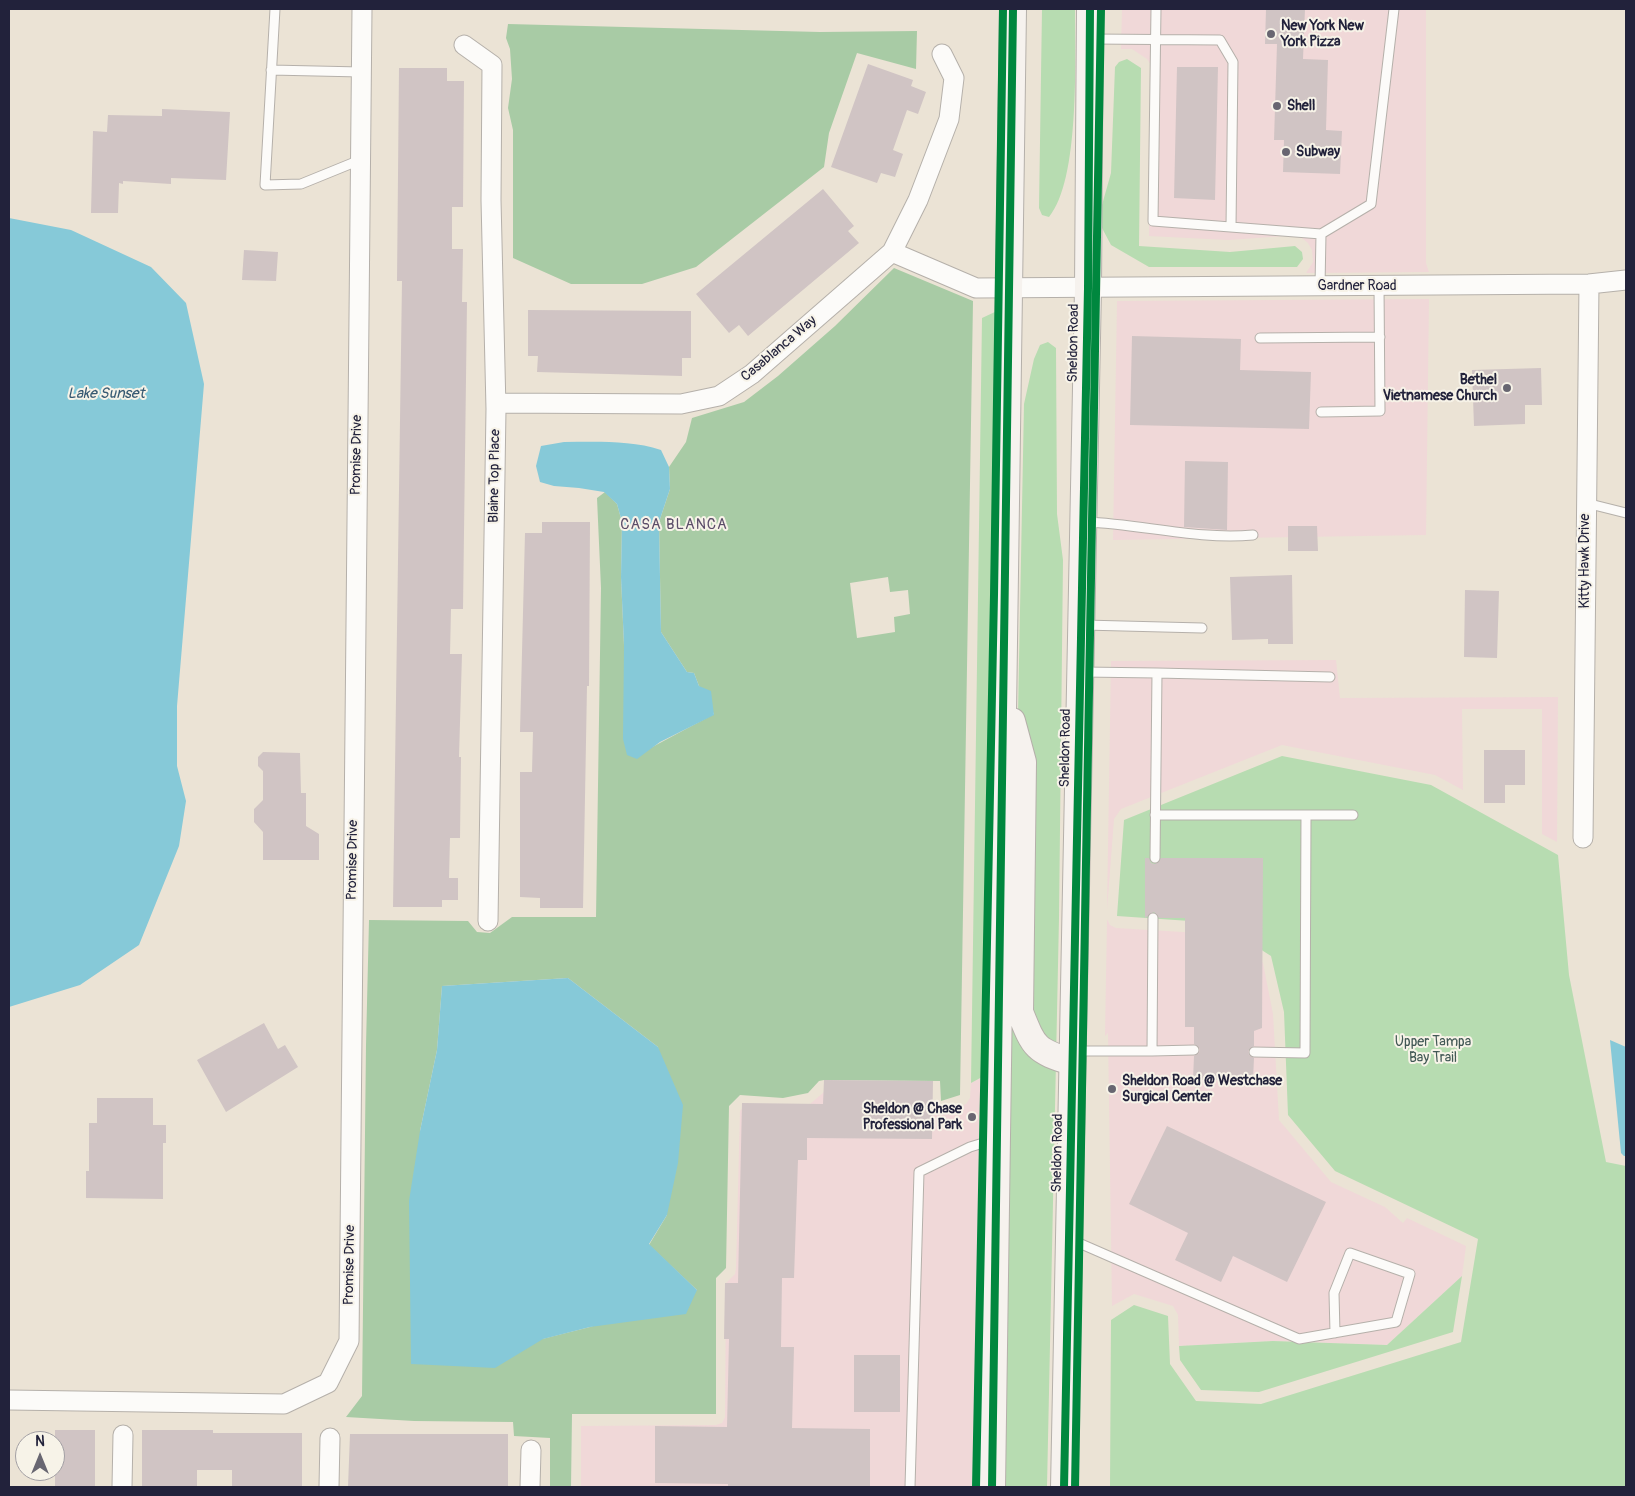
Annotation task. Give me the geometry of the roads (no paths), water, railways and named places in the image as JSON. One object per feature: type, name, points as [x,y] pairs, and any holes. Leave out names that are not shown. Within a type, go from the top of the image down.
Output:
[{"type":"main road","points":[[992,1487],[1013,9]]},
{"type":"main road","name":"Sheldon Road","points":[[1064,1487],[1088,288],[1090,9]]},
{"type":"main road","points":[[1004,694],[1024,762],[1020,1012],[1033,1044],[1048,1055],[1072,1056]]},
{"type":"street","name":"Promise Drive","points":[[9,1400],[284,1404],[328,1382],[349,1341],[362,9]]},
{"type":"street","name":"Blaine Top Place","points":[[464,45],[492,65],[491,200],[496,403],[488,922]]},
{"type":"street","name":"Casablanca Way","points":[[496,403],[680,404],[718,396],[752,374],[892,252],[918,200],[949,118],[954,78],[942,54]]},
{"type":"street","points":[[892,252],[976,288],[1088,288]]},
{"type":"street","name":"Gardner Road","points":[[1088,288],[1588,284],[1626,280]]},
{"type":"street","name":"Kitty Hawk Drive","points":[[1583,838],[1588,284]]},
{"type":"street","points":[[122,1487],[123,1435]]},
{"type":"street","points":[[329,1487],[330,1438]]},
{"type":"street","points":[[530,1487],[531,1450]]},
{"type":"lane","points":[[275,9],[265,185],[301,184],[360,160]]},
{"type":"lane","points":[[1156,9],[1153,221],[1321,234],[1371,204],[1394,9]]},
{"type":"lane","points":[[1090,39],[1220,40],[1233,62],[1231,227]]},
{"type":"lane","points":[[272,70],[361,72]]},
{"type":"lane","points":[[1320,286],[1321,234]]},
{"type":"lane","points":[[1321,412],[1380,411],[1379,286]]},
{"type":"lane","points":[[1260,338],[1380,337]]},
{"type":"lane","points":[[1586,503],[1626,513]]},
{"type":"lane","points":[[1083,522],[1192,535],[1230,537],[1253,534]]},
{"type":"lane","points":[[1081,625],[1202,628]]},
{"type":"lane","points":[[1080,672],[1157,672],[1330,677]]},
{"type":"lane","points":[[1155,858],[1157,672]]},
{"type":"lane","points":[[1155,815],[1354,815]]},
{"type":"lane","points":[[1254,1052],[1305,1053],[1306,815]]},
{"type":"lane","points":[[1152,1051],[1153,918]]},
{"type":"lane","points":[[1072,1056],[1194,1050]]},
{"type":"lane","points":[[910,1487],[919,1172],[970,1147],[998,1138]]},
{"type":"lane","points":[[1068,1238],[1298,1339],[1334,1333],[1396,1322],[1410,1274],[1350,1252],[1334,1293],[1334,1333]]},
{"type":"water","name":"Lake Sunset","points":[[9,218],[71,230],[151,267],[186,303],[204,384],[177,706],[177,766],[186,801],[179,846],[139,945],[80,985],[9,1007]]},
{"type":"water","points":[[564,442],[613,442],[649,447],[661,450],[669,467],[670,489],[659,522],[661,632],[687,672],[694,673],[699,686],[711,691],[714,715],[660,742],[637,759],[627,755],[623,739],[622,522],[617,504],[604,492],[554,486],[540,482],[536,466],[541,446]]},
{"type":"water","points":[[568,978],[658,1047],[683,1105],[678,1163],[667,1215],[649,1244],[697,1290],[686,1314],[590,1327],[543,1339],[495,1368],[411,1364],[409,1201],[420,1131],[437,1050],[442,986]]},
{"type":"water","points":[[1610,1040],[1626,1047],[1626,1156],[1621,1153]]},
{"type":"place","name":"New York New York Pizza","points":[[1271,34]]},
{"type":"place","name":"Shell","points":[[1277,106]]},
{"type":"place","name":"Subway","points":[[1286,152]]},
{"type":"place","name":"Bethel Vietnamese Church","points":[[1507,388]]},
{"type":"place","name":"Sheldon Road @ Westchase Surgical Center","points":[[1112,1089]]},
{"type":"place","name":"Sheldon @ Chase Professional Park","points":[[972,1117]]},
{"type":"district","name":"CASA BLANCA","points":[[674,525]]},
{"type":"park label","name":"Upper Tampa Bay Trail","points":[[1433,1050]]}]
